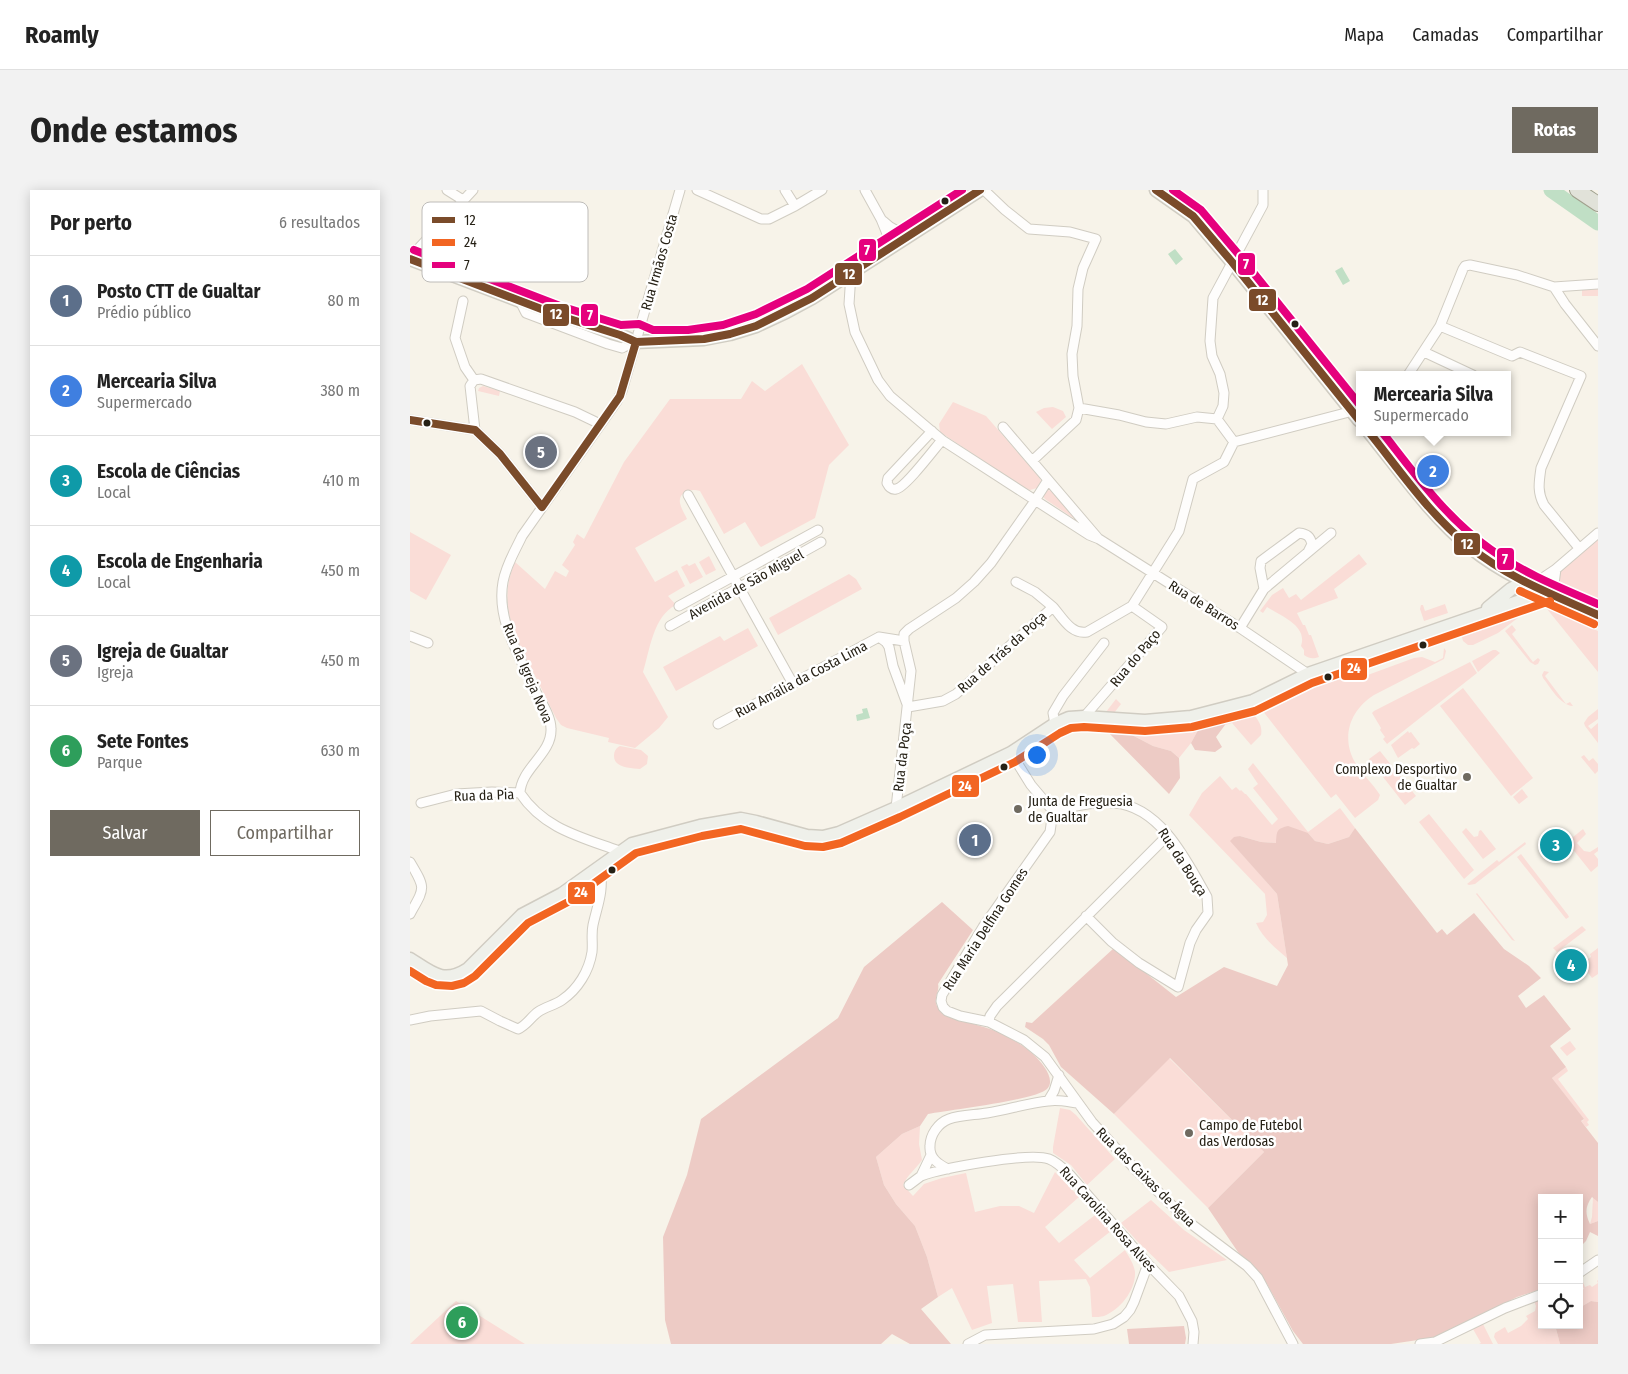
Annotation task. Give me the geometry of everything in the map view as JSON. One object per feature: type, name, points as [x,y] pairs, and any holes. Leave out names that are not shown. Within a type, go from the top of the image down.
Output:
[{"type":"main road","points":[[1577,190],[1598,204]]},
{"type":"street","points":[[447,190],[463,200],[473,190]]},
{"type":"street","name":"Rua Irmãos Costa","points":[[637,339],[680,190]]},
{"type":"street","points":[[697,190],[760,219],[769,220],[822,190]]},
{"type":"street","points":[[785,190],[795,206]]},
{"type":"street","points":[[865,190],[895,244]]},
{"type":"street","points":[[469,282],[566,318],[620,335],[654,340],[704,339],[756,326],[786,312],[839,281],[982,190],[1029,229],[1070,232],[1096,239],[1083,268],[1078,289],[1078,326],[1072,364],[1079,408],[1076,420],[1032,461]]},
{"type":"street","points":[[1156,190],[1192,216],[1232,262],[1356,415],[1234,442]]},
{"type":"street","points":[[1217,419],[1223,406],[1224,393],[1220,374],[1212,356],[1210,341],[1213,298],[1264,206],[1263,190]]},
{"type":"street","points":[[881,218],[890,228],[897,232],[913,233]]},
{"type":"street","points":[[411,260],[422,245]]},
{"type":"street","points":[[1411,371],[1440,326],[1465,266],[1478,266],[1554,288],[1598,284]]},
{"type":"street","points":[[849,304],[851,273]]},
{"type":"street","points":[[839,281],[849,304],[855,332],[861,346],[884,389],[898,404],[944,441],[1035,501],[1089,535],[1099,539]]},
{"type":"street","points":[[1554,288],[1598,346]]},
{"type":"street","points":[[463,301],[456,338],[465,367],[474,380]]},
{"type":"street","points":[[520,301],[526,313],[608,344],[622,348],[637,339]]},
{"type":"street","points":[[1440,326],[1512,356],[1520,352],[1580,376],[1541,468],[1538,484],[1544,505],[1579,548]]},
{"type":"street","name":"Rua da Igreja Nova","points":[[520,793],[520,784],[547,745],[551,727],[516,650],[506,623],[503,608],[503,582],[510,559],[522,536],[617,401],[622,391],[637,339]]},
{"type":"street","points":[[1424,352],[1464,371]]},
{"type":"street","points":[[475,430],[470,386],[474,380],[481,379],[575,412],[600,424]]},
{"type":"street","points":[[1079,408],[1146,422],[1166,424],[1197,418],[1217,419]]},
{"type":"street","points":[[1217,419],[1234,442]]},
{"type":"street","points":[[410,420],[475,430],[500,454],[542,507]]},
{"type":"street","points":[[1003,427],[1099,539]]},
{"type":"street","points":[[932,431],[888,478],[887,483],[890,487],[894,489],[899,488],[944,441]]},
{"type":"street","points":[[1373,436],[1418,493],[1470,548],[1503,570],[1598,615]]},
{"type":"street","points":[[1053,607],[1074,631],[1080,633],[1086,632],[1132,606],[1179,531],[1193,480],[1224,462],[1234,442]]},
{"type":"street","points":[[904,641],[904,634],[908,629],[956,598],[991,564],[1048,480]]},
{"type":"street","points":[[688,495],[793,684]]},
{"type":"street","name":"Avenida de São Miguel","points":[[679,606],[818,530]]},
{"type":"street","points":[[1264,588],[1260,568],[1262,561],[1299,532],[1310,536],[1312,544],[1308,552]]},
{"type":"street","points":[[1505,601],[1511,589],[1556,569],[1598,533]]},
{"type":"street","points":[[1240,628],[1264,588],[1331,534]]},
{"type":"street","name":"Rua de Barros","points":[[1099,539],[1240,628],[1308,674]]},
{"type":"street","name":"Avenida de São Miguel","points":[[670,626],[821,542]]},
{"type":"street","points":[[1556,569],[1554,584],[1560,598]]},
{"type":"street","points":[[1503,570],[1505,601]]},
{"type":"street","name":"Rua de Trás da Poça","points":[[908,706],[943,701],[956,694],[1053,607],[1035,592],[1016,582]]},
{"type":"street","points":[[410,959],[435,975],[457,976],[468,969],[522,915],[562,894],[632,844],[700,826],[740,819],[807,836],[823,837],[839,834],[1011,753],[1055,724],[1069,718],[1084,717],[1145,721],[1191,717],[1254,701],[1308,674],[1473,616],[1505,601],[1547,592]]},
{"type":"street","name":"Rua do Paço","points":[[1084,717],[1162,627],[1132,606]]},
{"type":"street","points":[[410,636],[428,643]]},
{"type":"street","name":"Rua Amália da Costa Lima","points":[[718,724],[879,638],[904,641]]},
{"type":"street","name":"Rua da Poça","points":[[879,638],[886,642],[889,647],[893,666],[908,706]]},
{"type":"street","name":"Rua da Poça","points":[[896,808],[911,671],[904,641]]},
{"type":"street","points":[[1055,724],[1053,713],[1063,696],[1104,643]]},
{"type":"street","points":[[1011,753],[1031,786],[1053,811]]},
{"type":"street","name":"Rua da Pia","points":[[421,803],[456,794],[520,793],[541,817],[560,830],[619,852]]},
{"type":"street","name":"Rua da Bouça","points":[[1053,811],[1090,804],[1114,803],[1131,806],[1157,822],[1168,835],[1197,879],[1207,897],[1209,908],[1208,913],[1196,930],[1190,943],[1178,987],[1139,963],[1112,942],[1086,916]]},
{"type":"street","name":"Rua Maria Delfina Gomes","points":[[1053,811],[1050,832],[983,926],[942,995],[941,1001],[947,1011],[960,1016],[989,1022],[1024,1040],[1045,1057],[1059,1075]]},
{"type":"street","points":[[989,1022],[990,1016],[997,1006],[1168,835]]},
{"type":"street","points":[[410,862],[419,877],[422,888],[410,914]]},
{"type":"street","points":[[410,1020],[481,1011],[500,1022],[518,1029],[523,1027],[539,1011],[563,1000],[575,988],[588,967],[592,952],[593,927],[600,900],[602,879],[600,868]]},
{"type":"street","points":[[1048,1101],[1057,1084],[1059,1075]]},
{"type":"street","name":"Rua das Caixas de Água","points":[[1059,1075],[1092,1122],[1159,1194],[1206,1236],[1247,1266],[1258,1278],[1293,1344]]},
{"type":"street","points":[[909,1185],[921,1176],[931,1154],[930,1143],[938,1126],[949,1119],[1048,1101],[1078,1104]]},
{"type":"street","points":[[931,1154],[940,1164],[948,1168]]},
{"type":"street","name":"Rua Carolina Rosa Alves","points":[[921,1176],[948,1168],[1029,1156],[1049,1159],[1058,1164],[1172,1288],[1184,1304],[1192,1321],[1194,1344]]},
{"type":"street","points":[[1583,1270],[1598,1260]]},
{"type":"street","points":[[968,1344],[985,1335],[1094,1329],[1113,1324],[1124,1317],[1130,1310],[1148,1264]]},
{"type":"street","points":[[1420,1344],[1436,1342],[1505,1308],[1538,1296]]},
{"type":"shaded area","points":[[1175,249],[1183,259],[1176,265],[1168,254]]},
{"type":"shaded area","points":[[1342,267],[1350,281],[1343,285],[1335,271]]},
{"type":"shaded area","points":[[1598,288],[1598,296],[1582,296],[1582,289]]},
{"type":"shaded area","points":[[802,364],[849,445],[829,465],[815,518],[761,547],[745,522],[724,534],[700,491],[689,491],[683,494],[680,503],[687,519],[635,548],[655,582],[677,570],[685,586],[668,596],[676,605],[668,610],[657,625],[643,672],[668,717],[659,728],[635,748],[608,742],[609,738],[561,725],[530,666],[509,615],[508,590],[515,562],[545,589],[555,571],[566,577],[569,571],[562,565],[575,545],[573,542],[577,534],[584,539],[624,462],[670,399],[741,399],[752,381],[765,391]]},
{"type":"shaded area","points":[[483,386],[500,391],[499,396],[478,391]]},
{"type":"shaded area","points":[[953,402],[986,416],[1039,477],[1041,481],[1037,488],[1026,489],[940,432],[939,424]]},
{"type":"shaded area","points":[[1053,407],[1063,411],[1066,417],[1052,429],[1036,412],[1044,408]]},
{"type":"shaded area","points":[[1052,491],[1082,524],[1045,499],[1043,496],[1044,492]]},
{"type":"shaded area","points":[[410,532],[451,555],[426,600],[410,591]]},
{"type":"shaded area","points":[[1598,538],[1598,607],[1565,591],[1558,579],[1558,571]]},
{"type":"shaded area","points":[[1359,554],[1367,564],[1334,589],[1338,598],[1297,613],[1309,635],[1311,635],[1319,657],[1313,658],[1304,655],[1304,650],[1301,646],[1301,633],[1292,622],[1267,607],[1263,613],[1260,611],[1272,595],[1283,588],[1289,598],[1296,594],[1301,600]]},
{"type":"shaded area","points":[[709,556],[716,570],[706,575],[699,562]]},
{"type":"shaded area","points":[[695,563],[703,577],[690,584],[681,567]]},
{"type":"shaded area","points":[[849,574],[856,579],[862,589],[778,635],[769,618]]},
{"type":"shaded area","points":[[1543,598],[1577,613],[1580,623],[1598,631],[1598,672],[1543,604],[1538,603],[1498,633],[1473,645],[1468,645],[1463,641],[1461,633],[1466,627]]},
{"type":"shaded area","points":[[1445,604],[1448,613],[1424,621],[1420,609],[1421,605],[1423,605],[1425,611]]},
{"type":"shaded area","points":[[1512,625],[1516,630],[1512,634],[1533,662],[1538,658],[1540,660],[1538,664],[1535,665],[1530,662],[1505,631]]},
{"type":"shaded area","points":[[748,628],[758,646],[676,691],[663,667],[720,636],[724,641]]},
{"type":"shaded area","points":[[1444,648],[1446,651],[1444,659],[1374,695],[1359,708],[1354,717],[1348,735],[1351,754],[1356,764],[1380,795],[1378,800],[1355,818],[1336,794],[1331,798],[1262,710],[1264,705],[1312,681],[1351,668],[1356,675],[1365,676],[1414,658],[1422,657],[1435,662],[1443,658]]},
{"type":"shaded area","points":[[1493,650],[1500,653],[1478,672],[1472,661]]},
{"type":"shaded area","points":[[1470,662],[1477,673],[1387,744],[1383,739],[1385,737],[1380,730],[1381,728],[1372,713],[1374,711]]},
{"type":"shaded area","points":[[1544,671],[1549,672],[1545,676],[1566,703],[1556,695],[1543,678]]},
{"type":"shaded area","points":[[1463,688],[1533,778],[1511,796],[1440,706]]},
{"type":"shaded area","points":[[1116,699],[1121,704],[1114,713],[1106,712]]},
{"type":"shaded area","points":[[867,708],[870,718],[857,721],[856,715],[863,713],[862,709]]},
{"type":"shaded area","points":[[1598,709],[1598,719],[1588,726],[1591,729],[1598,723],[1598,743],[1584,723]]},
{"type":"shaded area","points":[[1250,710],[1261,728],[1261,735],[1251,745],[1232,723],[1225,725],[1225,716]]},
{"type":"shaded area","points":[[1225,716],[1225,725],[1216,737],[1222,747],[1215,752],[1195,750],[1191,743],[1203,721]]},
{"type":"shaded area","points":[[1203,721],[1191,743],[1179,758],[1171,751],[1153,746],[1132,735],[1132,728],[1166,728]]},
{"type":"shaded area","points":[[1112,726],[1132,728],[1132,735],[1153,746],[1171,751],[1179,758],[1180,778],[1169,794],[1107,731]]},
{"type":"shaded area","points":[[1408,731],[1409,733],[1411,732],[1420,744],[1398,758],[1391,745]]},
{"type":"shaded area","points":[[620,746],[641,750],[648,756],[647,764],[640,769],[628,768],[617,763],[614,753]]},
{"type":"shaded area","points":[[1380,751],[1416,796],[1405,805],[1369,759]]},
{"type":"shaded area","points":[[1584,755],[1589,761],[1593,758],[1598,764],[1598,771],[1595,774],[1581,757]]},
{"type":"shaded area","points":[[1253,763],[1308,832],[1340,808],[1355,828],[1349,837],[1328,844],[1315,841],[1308,833],[1276,843],[1261,842],[1240,836],[1231,841],[1277,894],[1287,958],[1265,938],[1256,923],[1263,922],[1267,915],[1265,894],[1189,815],[1202,793],[1220,776],[1232,790],[1236,787],[1246,794],[1272,825],[1278,819],[1253,788],[1258,784],[1248,769]]},
{"type":"shaded area","points":[[1522,789],[1528,797],[1519,804],[1513,797]]},
{"type":"shaded area","points":[[1429,814],[1474,870],[1464,879],[1419,822]]},
{"type":"shaded area","points":[[1288,826],[1308,833],[1315,841],[1328,844],[1349,837],[1355,828],[1437,933],[1442,929],[1447,935],[1474,913],[1504,949],[1529,966],[1541,978],[1518,996],[1526,1008],[1544,995],[1571,1029],[1550,1046],[1566,1067],[1552,1078],[1584,1119],[1581,1121],[1598,1143],[1598,1202],[1592,1197],[1586,1210],[1590,1224],[1598,1221],[1598,1236],[1590,1232],[1583,1244],[1583,1194],[1538,1194],[1538,1290],[1517,1297],[1448,1332],[1431,1338],[1391,1344],[1303,1344],[1293,1331],[1267,1284],[1256,1269],[1240,1255],[1208,1208],[1264,1152],[1170,1058],[1114,1114],[1061,1067],[1049,1045],[1043,1039],[1025,1027],[1026,1022],[1032,1023],[1114,948],[1176,997],[1224,967],[1277,986],[1288,965],[1277,894],[1230,841],[1234,837],[1240,836],[1261,842],[1276,843],[1278,831]]},
{"type":"shaded area","points":[[1466,828],[1474,837],[1478,836],[1481,830],[1496,849],[1483,859],[1462,832]]},
{"type":"shaded area","points":[[1583,829],[1586,834],[1577,843],[1584,851],[1590,852],[1598,847],[1598,851],[1594,854],[1598,859],[1598,866],[1591,872],[1567,842]]},
{"type":"shaded area","points":[[1525,842],[1526,844],[1475,884],[1467,884],[1497,860],[1499,862]]},
{"type":"shaded area","points":[[1521,854],[1569,917],[1566,919],[1517,857]]},
{"type":"shaded area","points":[[1477,893],[1515,941],[1512,940]]},
{"type":"shaded area","points":[[942,902],[973,930],[938,984],[937,1006],[947,1014],[993,1030],[1022,1045],[1045,1068],[1050,1079],[1047,1089],[1027,1097],[928,1114],[920,1126],[902,1134],[876,1157],[884,1185],[896,1204],[915,1226],[927,1257],[938,1297],[921,1309],[951,1344],[910,1344],[892,1334],[881,1344],[671,1344],[665,1320],[663,1237],[687,1175],[701,1119],[838,1018],[864,967]]},
{"type":"shaded area","points":[[1582,926],[1586,930],[1557,952],[1553,948]]},
{"type":"shaded area","points":[[1598,948],[1598,974],[1592,978],[1582,965],[1578,964],[1583,959],[1585,961],[1591,957],[1590,954]]},
{"type":"shaded area","points":[[1570,1041],[1576,1049],[1567,1056],[1560,1048]]},
{"type":"shaded area","name":"Campo de Futebol das Verdosas","points":[[1169,1058],[1264,1152],[1208,1208],[1114,1114]]},
{"type":"shaded area","points":[[1566,1067],[1568,1071],[1558,1079],[1589,1120],[1587,1122],[1589,1125],[1586,1127],[1581,1121],[1584,1120],[1552,1078]]},
{"type":"shaded area","points":[[1060,1108],[1070,1110],[1076,1115],[1115,1159],[1087,1185],[1071,1165],[1053,1153]]},
{"type":"shaded area","points":[[920,1126],[919,1144],[922,1160],[903,1185],[913,1196],[924,1184],[966,1173],[975,1212],[1000,1206],[1019,1206],[1034,1213],[1055,1172],[1079,1197],[1045,1227],[1059,1243],[1095,1215],[1111,1231],[1074,1260],[1090,1278],[1125,1250],[1134,1266],[1135,1279],[1130,1292],[1121,1304],[1104,1316],[1092,1317],[1090,1287],[1086,1279],[1039,1281],[1042,1322],[1018,1322],[1013,1284],[987,1286],[992,1323],[972,1330],[952,1288],[938,1297],[927,1257],[915,1226],[896,1204],[884,1185],[876,1157],[902,1134]]},
{"type":"shaded area","points":[[1593,1196],[1598,1202],[1598,1221],[1590,1224],[1592,1217]]},
{"type":"shaded area","points":[[1151,1200],[1184,1230],[1227,1260],[1169,1272],[1121,1223]]},
{"type":"shaded area","points":[[1583,1282],[1585,1287],[1590,1285],[1592,1287],[1598,1283],[1598,1302],[1591,1301],[1583,1306]]},
{"type":"shaded area","points":[[1538,1300],[1538,1329],[1556,1329],[1560,1344],[1498,1344],[1494,1337],[1495,1333],[1505,1327],[1508,1333],[1521,1326],[1528,1319],[1526,1316],[1535,1311],[1534,1301]]},
{"type":"shaded area","points":[[456,1301],[525,1344],[410,1344]]},
{"type":"shaded area","points":[[1591,1301],[1598,1302],[1598,1344],[1560,1344],[1556,1329],[1583,1329],[1583,1306]]},
{"type":"shaded area","points":[[1483,1324],[1493,1344],[1479,1344],[1481,1343],[1473,1329]]},
{"type":"shaded area","points":[[1184,1326],[1185,1344],[1129,1344],[1127,1329]]},
{"type":"waterway","points":[[1551,190],[1598,223]]},
{"type":"transit line","name":"7","points":[[497,282],[560,306],[621,325],[639,324],[653,330],[688,330],[723,325],[756,314],[807,289],[962,190]]},
{"type":"transit line","name":"12","points":[[470,282],[557,315],[636,342],[704,339],[756,326],[812,298],[980,190]]},
{"type":"transit line","name":"12","points":[[1156,190],[1193,216],[1356,416]]},
{"type":"transit line","name":"7","points":[[1173,190],[1201,210],[1356,400]]},
{"type":"transit line","name":"7","points":[[414,250],[422,253]]},
{"type":"transit line","name":"12","points":[[410,259],[422,264]]},
{"type":"transit line","name":"12","points":[[410,420],[475,430],[500,454],[542,507],[620,396],[636,342]]},
{"type":"transit line","name":"12","points":[[1372,436],[1429,507],[1455,535],[1470,547],[1516,577],[1598,615]]},
{"type":"transit line","name":"7","points":[[1385,436],[1432,495],[1474,537],[1503,558],[1529,573],[1598,604]]},
{"type":"transit line","name":"24","points":[[1520,591],[1594,624]]},
{"type":"transit line","name":"24","points":[[410,971],[436,985],[452,986],[464,983],[475,976],[528,923],[568,902],[636,853],[702,836],[741,829],[805,846],[823,847],[841,843],[1015,762],[1071,728],[1084,727],[1145,731],[1192,727],[1255,711],[1312,683],[1550,601]]},
{"type":"place","name":"Igreja de Gualtar","points":[[541,452]]},
{"type":"place","name":"Mercearia Silva","points":[[1433,471]]},
{"type":"place","name":"Complexo Desportivo de Gualtar","points":[[1467,777]]},
{"type":"place","name":"Junta de Freguesia de Gualtar","points":[[1018,809]]},
{"type":"place","name":"Posto CTT de Gualtar","points":[[975,840]]},
{"type":"place","name":"Escola de Ciências","points":[[1556,845]]},
{"type":"place","name":"Escola de Engenharia","points":[[1571,965]]},
{"type":"place","name":"Campo de Futebol das Verdosas","points":[[1189,1133]]},
{"type":"place","name":"Sete Fontes","points":[[462,1322]]}]
